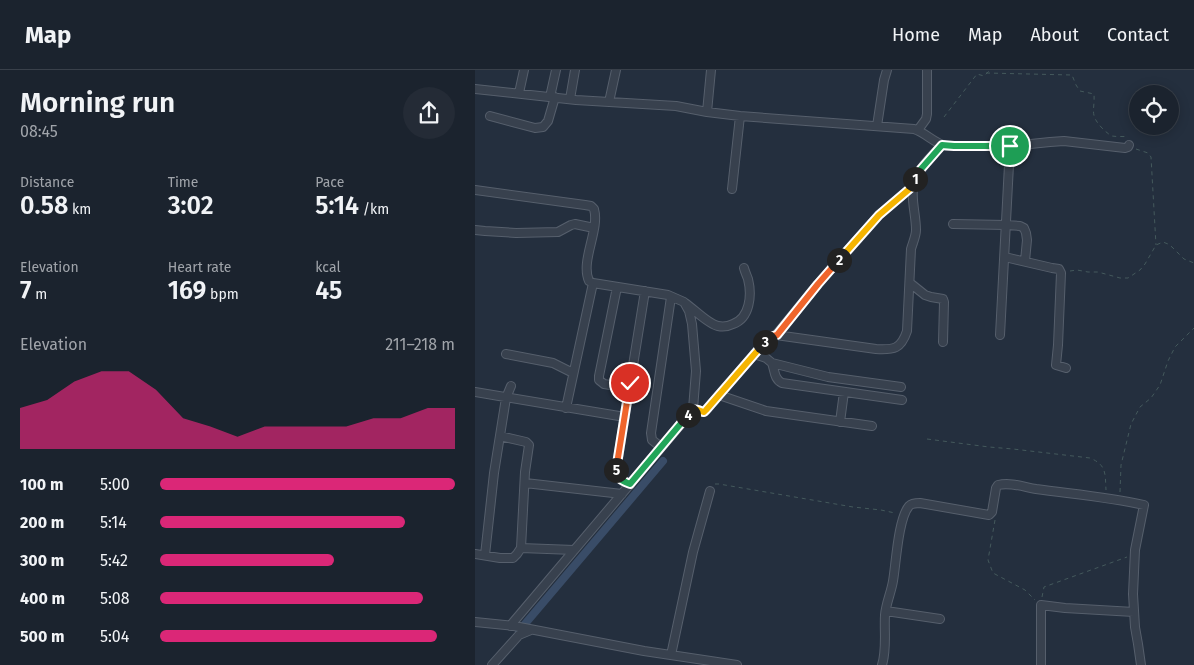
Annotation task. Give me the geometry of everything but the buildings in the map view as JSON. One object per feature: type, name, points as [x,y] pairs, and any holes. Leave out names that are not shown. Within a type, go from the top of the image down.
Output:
[{"type":"street","points":[[519,92],[524,70]]},
{"type":"street","points":[[490,116],[535,128],[543,127],[548,121],[556,70]]},
{"type":"street","points":[[570,99],[575,70]]},
{"type":"street","points":[[609,102],[616,70]]},
{"type":"street","points":[[707,112],[711,70]]},
{"type":"street","points":[[877,126],[883,80],[887,70]]},
{"type":"street","points":[[918,130],[925,121],[927,114],[927,70]]},
{"type":"street","points":[[475,88],[570,99],[676,106],[740,116],[911,129],[918,130],[934,142],[942,145],[1010,146],[1064,141],[1125,148],[1129,146]]},
{"type":"street","points":[[732,189],[740,116]]},
{"type":"street","points":[[698,410],[704,412],[706,410],[769,337],[777,335],[890,350],[903,341],[907,330],[911,248],[916,230],[913,186],[921,169],[942,145]]},
{"type":"street","points":[[1001,335],[1010,146]]},
{"type":"street","points":[[777,335],[818,284],[879,215],[913,186]]},
{"type":"street","points":[[475,190],[591,206],[595,214],[586,271],[589,281],[671,296],[684,302],[711,324],[717,326],[730,326],[738,322],[745,316],[748,310],[748,280],[743,268]]},
{"type":"street","points":[[475,230],[500,233],[558,232],[575,224],[594,228]]},
{"type":"street","points":[[953,224],[1006,225],[1024,228],[1027,240],[1025,261]]},
{"type":"street","points":[[1005,257],[1053,268],[1061,273],[1056,365],[1066,368]]},
{"type":"street","points":[[566,408],[593,283]]},
{"type":"street","points":[[909,283],[925,295],[943,299],[943,342]]},
{"type":"street","points":[[617,287],[599,380],[604,384],[629,388]]},
{"type":"street","points":[[630,484],[617,475],[645,292]]},
{"type":"street","points":[[661,447],[652,440],[651,433],[671,296]]},
{"type":"street","points":[[512,626],[661,447],[698,410],[692,324],[689,310],[684,302]]},
{"type":"street","points":[[506,354],[553,363],[573,373]]},
{"type":"street","points":[[754,354],[772,362],[828,376],[901,387]]},
{"type":"street","points":[[772,362],[777,381],[782,383],[902,400]]},
{"type":"street","points":[[485,555],[500,436],[506,398],[511,386]]},
{"type":"street","points":[[475,392],[625,417]]},
{"type":"street","points":[[840,422],[844,392]]},
{"type":"street","points":[[719,395],[766,411],[872,426]]},
{"type":"street","points":[[475,554],[513,558],[521,548],[529,445],[526,442],[500,436]]},
{"type":"street","points":[[525,483],[622,494]]},
{"type":"street","points":[[882,665],[885,650],[885,611],[893,583],[896,553],[909,506],[914,503],[920,503],[989,515],[992,512],[998,484],[1121,500],[1144,505],[1135,554],[1133,594],[1135,627],[1141,665]]},
{"type":"street","points":[[676,665],[673,656],[693,552],[710,491]]},
{"type":"street","points":[[521,548],[574,550]]},
{"type":"street","points":[[1041,665],[1041,605],[1134,612]]},
{"type":"street","points":[[885,611],[940,619]]},
{"type":"street","points":[[475,622],[512,626],[710,663],[737,665]]},
{"type":"street","points":[[492,665],[519,635],[529,629]]},
{"type":"path","points":[[986,74],[990,70]]},
{"type":"path","points":[[943,117],[977,74],[984,76],[986,74],[1072,75],[1080,91],[1094,94],[1095,120],[1109,134],[1127,137],[1129,146],[1148,153],[1151,158],[1156,245],[1150,257],[1140,270],[1128,278],[1120,278],[1098,272],[1073,270],[1061,273]]},
{"type":"path","points":[[1156,245],[1163,242],[1168,244],[1184,259],[1194,263]]},
{"type":"path","points":[[1121,500],[1121,465],[1131,424],[1140,407],[1151,398],[1160,385],[1175,347],[1194,328]]},
{"type":"path","points":[[927,439],[1090,458],[1102,466],[1106,481],[1107,498]]},
{"type":"path","points":[[710,491],[714,484],[719,484],[881,510],[905,516]]},
{"type":"path","points":[[995,517],[988,560],[993,573],[1025,590],[1041,605]]},
{"type":"path","points":[[1041,605],[1044,587],[1135,554]]},
{"type":"waterway","points":[[519,631],[663,461]]},
{"type":"route","points":[[630,383],[616,471],[619,478],[630,484],[691,411],[695,409],[704,412],[769,337],[777,335],[818,284],[879,215],[913,186],[921,169],[942,145],[1010,146]]}]
